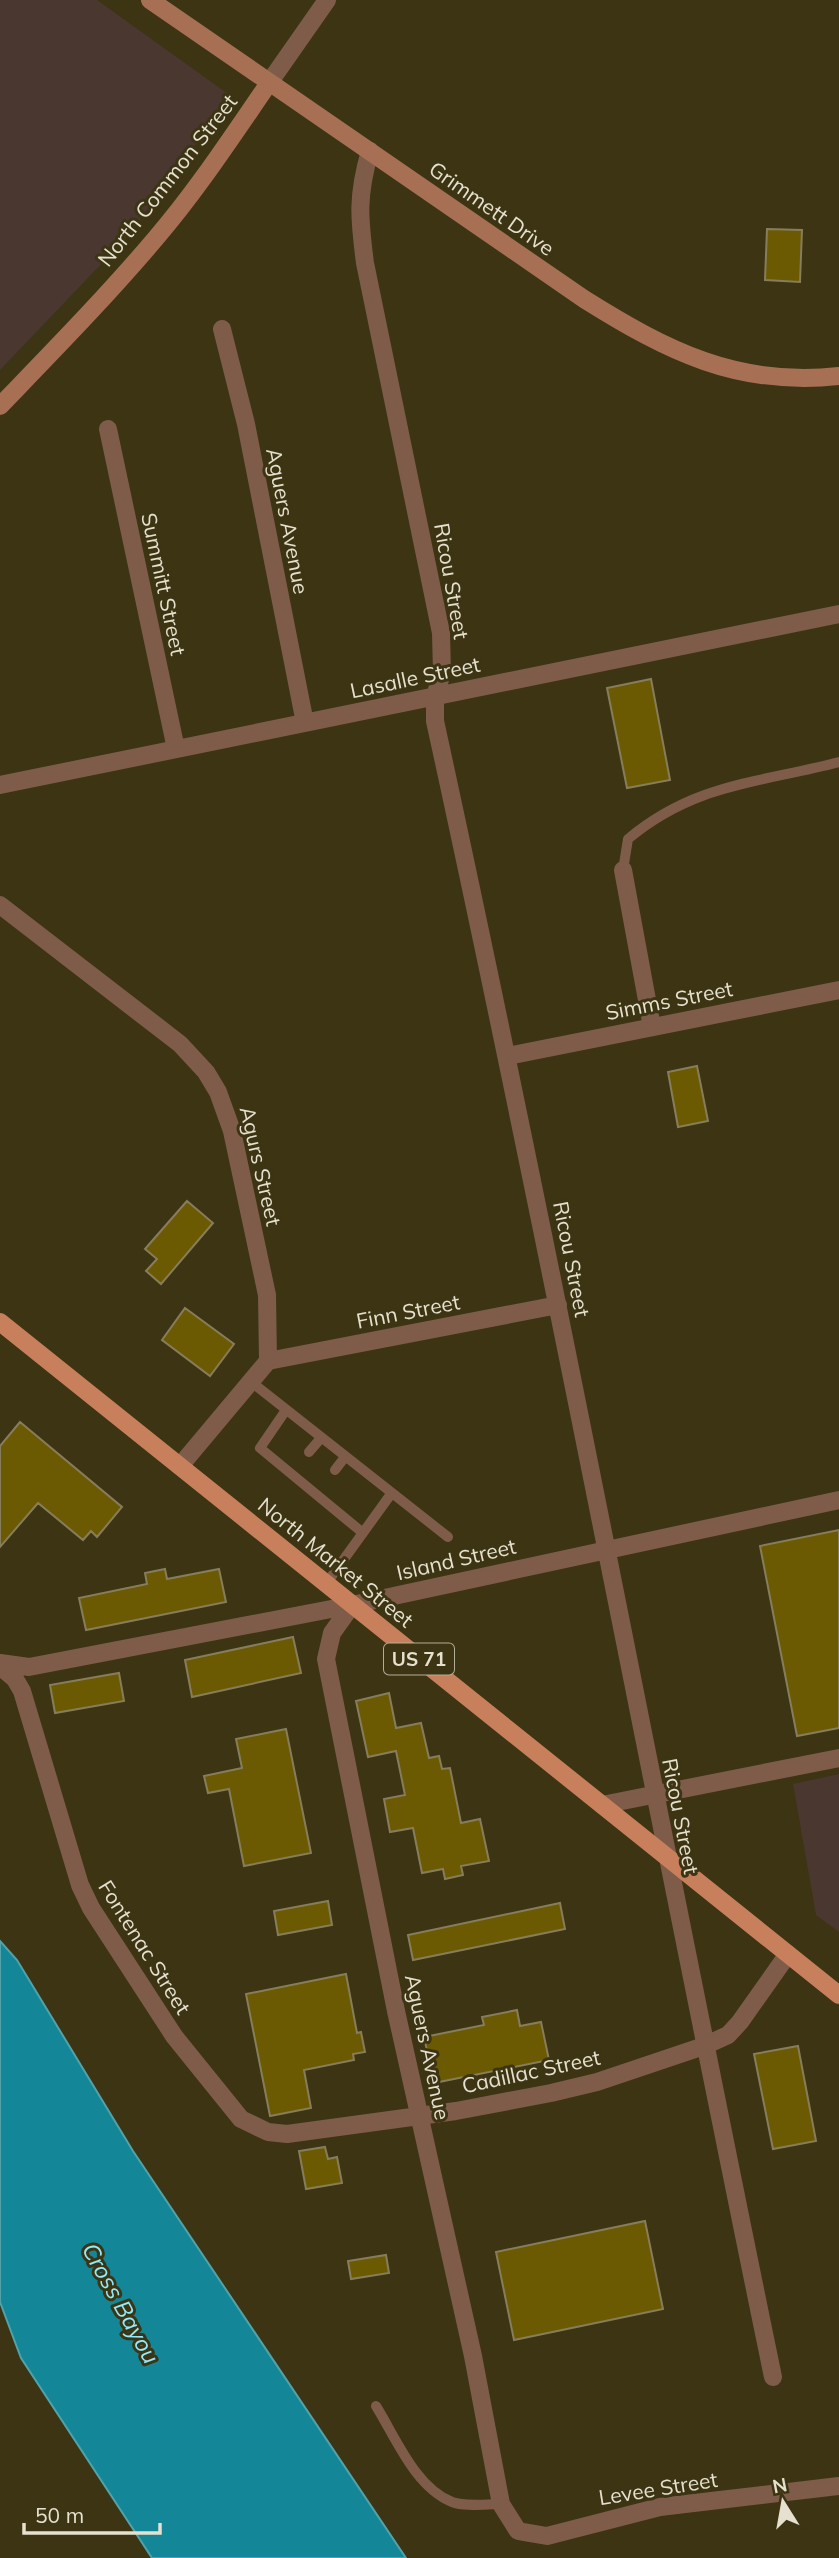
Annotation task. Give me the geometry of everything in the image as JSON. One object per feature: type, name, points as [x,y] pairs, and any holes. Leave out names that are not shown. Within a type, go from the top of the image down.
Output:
[{"type":"main road","name":"Grimmett Drive","points":[[150,0],[584,299],[647,338],[711,365],[809,379],[839,376]]},
{"type":"main road","name":"North Common Street","points":[[0,406],[84,320],[158,236],[212,166],[269,83]]},
{"type":"main road","name":"North Market Street","points":[[0,1322],[839,1995]]},
{"type":"street","name":"North Common Street","points":[[269,83],[327,0]]},
{"type":"street","name":"Ricou Street","points":[[369,151],[360,186],[358,211],[365,263],[441,633],[442,673],[435,696],[435,721],[508,1056],[666,1857],[773,2377]]},
{"type":"street","name":"Aguers Avenue","points":[[222,329],[247,425],[305,723]]},
{"type":"street","name":"Summitt Street","points":[[108,429],[176,749]]},
{"type":"street","name":"Lasalle Street","points":[[0,785],[839,614]]},
{"type":"street","points":[[623,870],[652,1027]]},
{"type":"street","name":"Agurs Street","points":[[0,905],[180,1044],[206,1072],[218,1092],[232,1131],[264,1281],[269,1316],[268,1361]]},
{"type":"street","name":"Simms Street","points":[[508,1056],[839,990]]},
{"type":"street","name":"Finn Street","points":[[268,1361],[558,1305]]},
{"type":"street","points":[[180,1466],[268,1361]]},
{"type":"street","name":"Island Street","points":[[0,1664],[29,1667],[352,1605],[839,1500]]},
{"type":"street","name":"Aguers Avenue","points":[[352,1605],[332,1633],[326,1659],[396,2011],[473,2356],[501,2504]]},
{"type":"street","name":"Fontenac Street","points":[[0,1664],[22,1691],[80,1885],[91,1908],[174,2036],[241,2119]]},
{"type":"street","points":[[602,1805],[839,1758]]},
{"type":"street","name":"Cadillac Street","points":[[241,2119],[257,2129],[287,2134],[456,2111],[586,2085],[704,2046],[728,2035],[788,1954]]},
{"type":"street","name":"Levee Street","points":[[501,2504],[518,2531],[537,2537],[660,2507],[839,2486]]},
{"type":"lane","points":[[623,870],[628,839],[655,816],[687,800],[754,780],[839,762]]},
{"type":"lane","points":[[250,1381],[448,1537]]},
{"type":"lane","points":[[286,1410],[260,1448],[320,1490],[363,1533]]},
{"type":"lane","points":[[309,1452],[321,1438]]},
{"type":"lane","points":[[335,1470],[345,1457]]},
{"type":"lane","points":[[326,1584],[391,1494]]},
{"type":"lane","points":[[376,2406],[420,2476],[436,2493],[455,2503],[501,2504]]},
{"type":"shaded area","points":[[0,0],[97,0],[231,96],[128,236],[0,370]]},
{"type":"shaded area","points":[[839,1774],[839,1932],[816,1915],[793,1784]]},
{"type":"water","name":"Cross Bayou","points":[[0,1941],[17,1960],[133,2151],[406,2558],[152,2558],[21,2358],[0,2302]]},
{"type":"building","points":[[767,229],[802,230],[800,282],[765,280]]},
{"type":"building","points":[[651,679],[670,780],[627,788],[607,688]]},
{"type":"building","points":[[697,1066],[708,1121],[678,1127],[668,1072]]},
{"type":"building","points":[[187,1201],[213,1223],[161,1284],[146,1271],[157,1259],[145,1249]]},
{"type":"building","points":[[185,1308],[234,1344],[210,1376],[162,1340]]},
{"type":"building","points":[[20,1422],[122,1507],[97,1537],[91,1531],[83,1540],[38,1503],[0,1547],[0,1446]]},
{"type":"building","points":[[839,1530],[839,1728],[797,1736],[760,1546]]},
{"type":"building","points":[[165,1569],[167,1579],[219,1569],[226,1602],[86,1630],[79,1598],[147,1584],[145,1573]]},
{"type":"building","points":[[293,1637],[301,1673],[192,1697],[185,1660]]},
{"type":"building","points":[[119,1673],[124,1701],[55,1713],[50,1685]]},
{"type":"building","points":[[389,1693],[396,1728],[421,1723],[429,1758],[439,1756],[442,1769],[450,1768],[461,1823],[480,1819],[489,1861],[461,1866],[463,1875],[445,1879],[443,1869],[422,1873],[413,1828],[390,1832],[384,1799],[405,1795],[396,1751],[368,1757],[356,1701]]},
{"type":"building","points":[[286,1729],[311,1853],[244,1866],[229,1789],[208,1793],[204,1776],[242,1768],[236,1739]]},
{"type":"building","points":[[328,1901],[332,1925],[278,1935],[274,1911]]},
{"type":"building","points":[[560,1903],[565,1929],[413,1960],[408,1935]]},
{"type":"building","points":[[346,1974],[357,2033],[361,2032],[365,2052],[353,2054],[354,2060],[304,2070],[311,2108],[270,2116],[246,1994]]},
{"type":"building","points":[[517,2010],[520,2026],[541,2022],[549,2060],[434,2083],[424,2037],[484,2025],[482,2017]]},
{"type":"building","points":[[798,2046],[816,2141],[773,2149],[754,2054]]},
{"type":"building","points":[[325,2147],[328,2159],[337,2157],[342,2183],[306,2189],[299,2151]]},
{"type":"building","points":[[645,2221],[663,2309],[514,2340],[496,2252]]},
{"type":"building","points":[[386,2255],[389,2273],[351,2279],[348,2261]]}]
